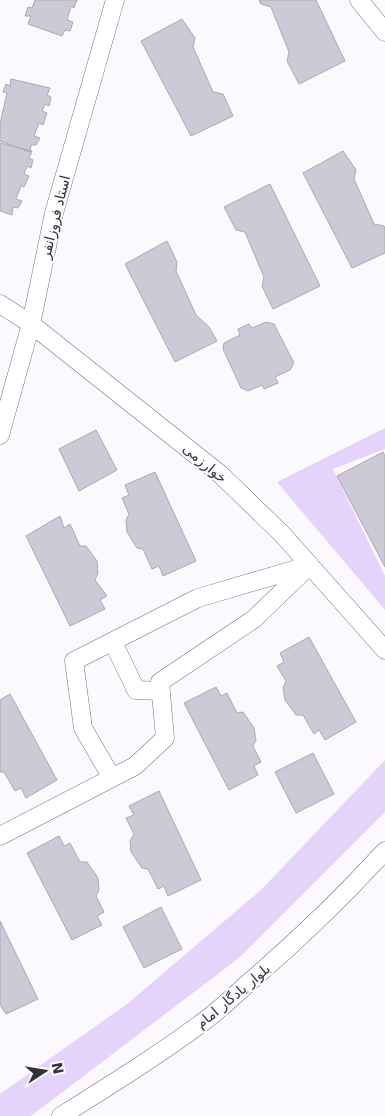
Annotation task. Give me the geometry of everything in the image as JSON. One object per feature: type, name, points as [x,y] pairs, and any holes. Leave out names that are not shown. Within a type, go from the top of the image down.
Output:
[{"type":"street","name":"استاد فروزانفر","points":[[0,435],[31,324],[54,214],[115,0]]},
{"type":"street","points":[[359,0],[385,32]]},
{"type":"street","name":"خوارزمی","points":[[0,304],[31,324],[220,474],[282,534],[385,650]]},
{"type":"street","points":[[112,778],[83,728],[74,661],[198,598],[310,565]]},
{"type":"street","points":[[0,836],[135,766],[165,738],[160,682],[254,619],[310,565]]},
{"type":"street","points":[[113,642],[136,690],[161,691]]},
{"type":"street","name":"بلوار یادگار امام","points":[[61,1116],[137,1069],[205,1021],[306,932],[385,851]]},
{"type":"shaded area","points":[[385,428],[385,449],[333,469],[385,576],[385,610],[277,482]]},
{"type":"shaded area","points":[[385,760],[385,812],[239,958],[31,1116],[0,1116],[0,1094],[127,1004],[261,890]]},
{"type":"building","points":[[35,0],[77,0],[74,8],[71,6],[67,20],[73,22],[70,31],[65,30],[62,36],[28,24],[31,16],[25,16],[28,7],[32,8]]},
{"type":"building","points":[[259,0],[316,0],[345,61],[299,84],[287,61],[289,52],[271,7],[261,4]]},
{"type":"building","points":[[182,19],[195,38],[193,47],[213,92],[223,94],[233,116],[191,136],[141,41]]},
{"type":"building","points":[[11,79],[50,88],[47,95],[51,97],[49,106],[45,104],[42,111],[47,113],[43,125],[39,123],[34,136],[40,138],[36,145],[31,145],[30,152],[0,141],[0,124],[7,93],[3,92],[6,84],[10,86]]},
{"type":"building","points":[[0,143],[32,151],[29,158],[33,160],[31,168],[27,166],[24,174],[29,176],[24,187],[21,186],[16,199],[22,201],[18,208],[13,207],[12,215],[0,211]]},
{"type":"building","points":[[343,151],[356,170],[354,179],[374,224],[384,226],[385,229],[385,253],[352,268],[303,173]]},
{"type":"building","points":[[270,184],[320,286],[273,309],[262,286],[264,277],[245,232],[236,230],[224,207]]},
{"type":"building","points":[[167,241],[177,262],[176,271],[196,315],[209,327],[217,341],[175,362],[125,264]]},
{"type":"building","points":[[266,322],[274,324],[294,363],[290,370],[275,377],[278,383],[264,389],[262,385],[248,391],[241,388],[223,349],[224,343],[240,335],[238,329],[249,324],[252,328]]},
{"type":"building","points":[[96,430],[117,470],[79,491],[59,449]]},
{"type":"building","points":[[383,452],[385,456],[385,567],[337,476]]},
{"type":"building","points":[[155,472],[196,561],[163,576],[159,566],[152,569],[143,549],[137,548],[127,532],[126,520],[129,514],[122,498],[129,495],[125,485]]},
{"type":"building","points":[[60,516],[64,528],[70,524],[80,546],[86,546],[97,561],[98,573],[95,580],[107,596],[100,600],[105,609],[70,626],[26,536]]},
{"type":"building","points":[[309,637],[356,722],[325,740],[319,730],[314,734],[303,715],[296,715],[285,700],[283,688],[286,681],[277,666],[284,662],[280,653]]},
{"type":"building","points":[[216,687],[221,696],[227,693],[237,713],[243,712],[254,728],[256,740],[253,746],[261,762],[254,766],[258,775],[229,790],[184,703]]},
{"type":"building","points":[[10,694],[57,780],[26,798],[21,788],[15,791],[4,772],[0,772],[0,700]]},
{"type":"building","points":[[313,753],[334,794],[296,813],[275,772]]},
{"type":"building","points":[[159,791],[201,880],[168,896],[164,886],[158,889],[148,869],[142,868],[131,852],[130,841],[134,834],[126,818],[134,815],[129,806]]},
{"type":"building","points":[[59,836],[64,846],[70,843],[80,862],[87,862],[98,878],[99,890],[96,896],[104,912],[97,916],[102,925],[72,940],[27,853]]},
{"type":"building","points":[[161,907],[182,949],[144,968],[123,927]]},
{"type":"building","points":[[0,921],[38,999],[6,1014],[0,1005]]}]
